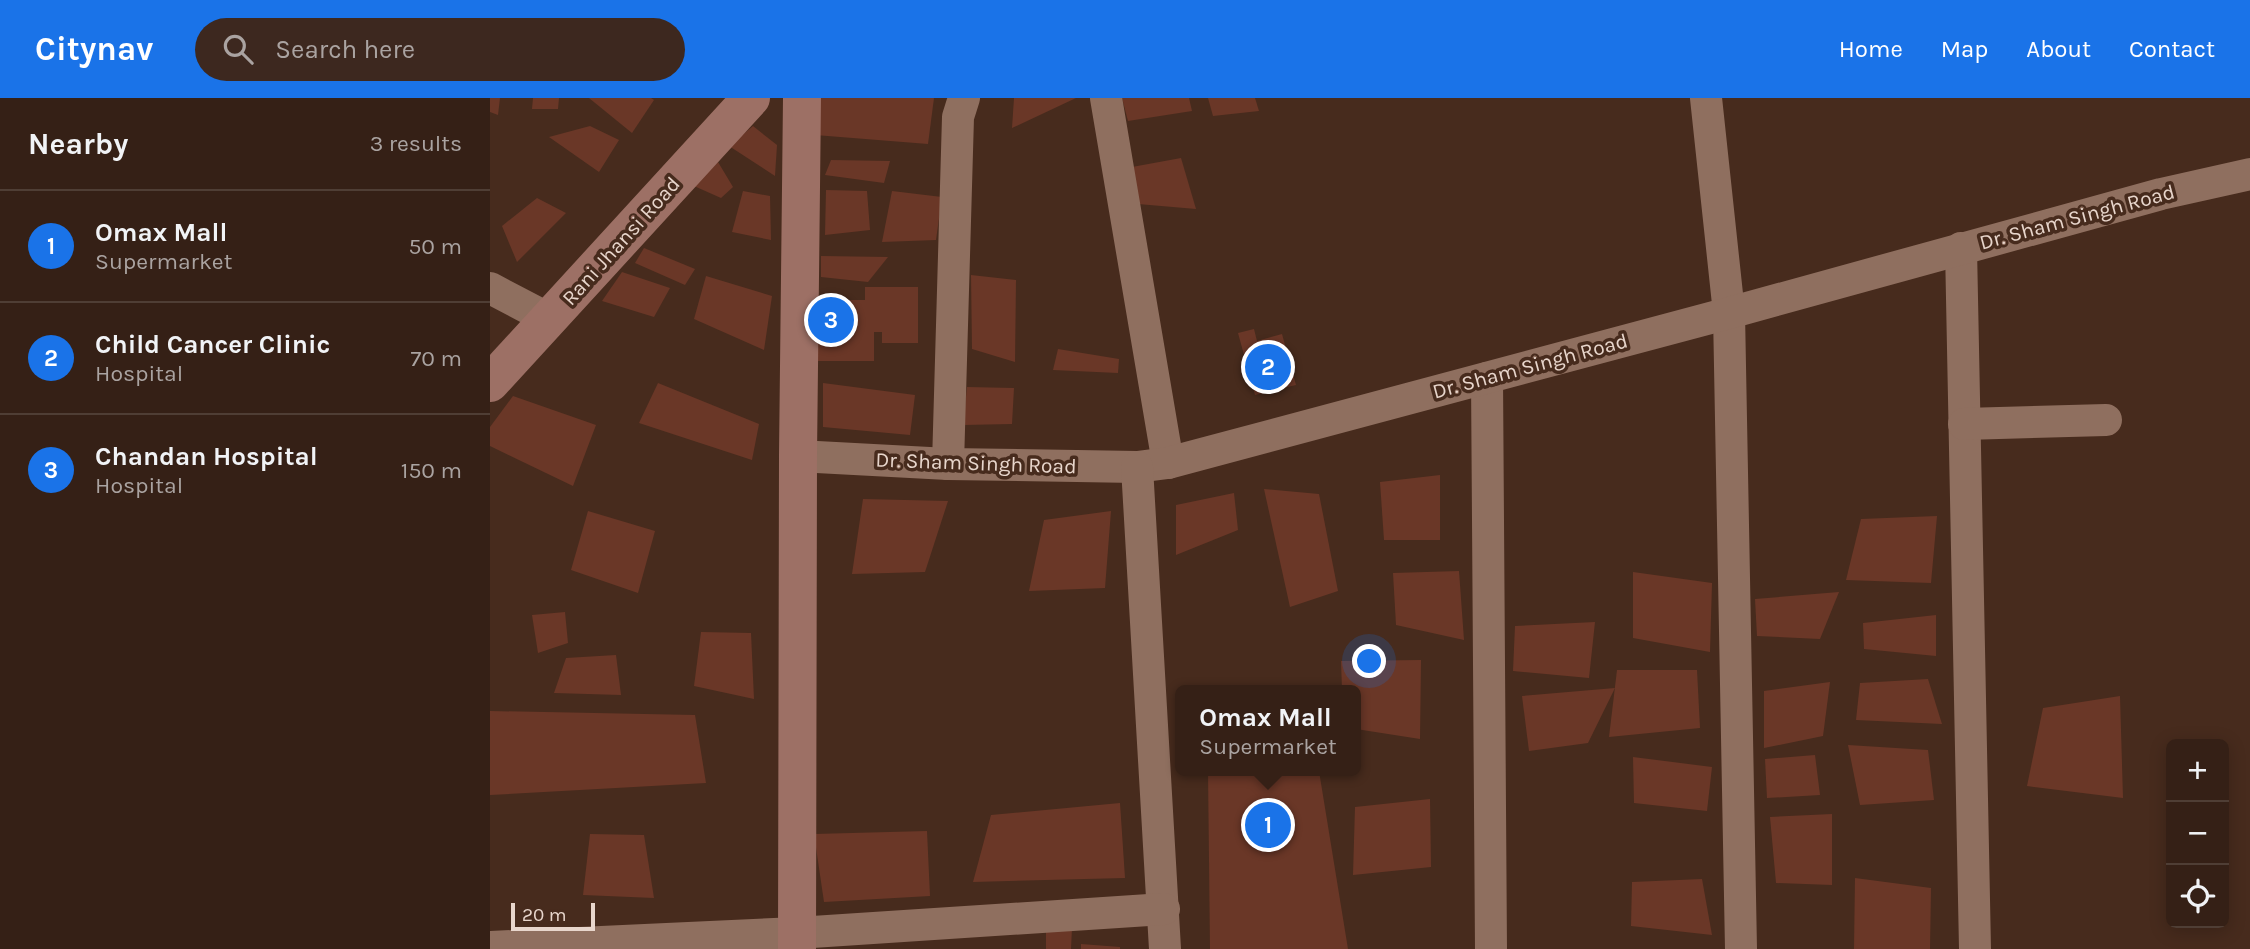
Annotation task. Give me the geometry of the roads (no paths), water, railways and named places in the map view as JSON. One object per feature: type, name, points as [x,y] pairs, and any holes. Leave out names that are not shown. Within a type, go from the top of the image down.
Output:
[{"type":"street","name":"Rani Jhansi Road","points":[[490,383],[751,98]]},
{"type":"street","points":[[797,941],[802,98]]},
{"type":"street","points":[[948,464],[958,117],[964,98]]},
{"type":"street","points":[[1106,98],[1168,463]]},
{"type":"street","points":[[1706,98],[1729,313],[1741,949]]},
{"type":"street","name":"Dr. Sham Singh Road","points":[[798,456],[948,464],[1137,467],[1168,463],[2161,194],[2250,174]]},
{"type":"street","points":[[1961,248],[1976,949]]},
{"type":"street","points":[[490,288],[549,319]]},
{"type":"street","points":[[1487,378],[1491,949]]},
{"type":"street","points":[[1965,424],[2106,420]]},
{"type":"street","points":[[1137,467],[1165,949]]},
{"type":"street","points":[[490,947],[797,941],[1164,909]]},
{"type":"place","name":"Chandan Hospital","points":[[831,320]]},
{"type":"place","name":"Child Cancer Clinic","points":[[1268,367]]},
{"type":"place","name":"Omax Mall","points":[[1268,825]]}]
